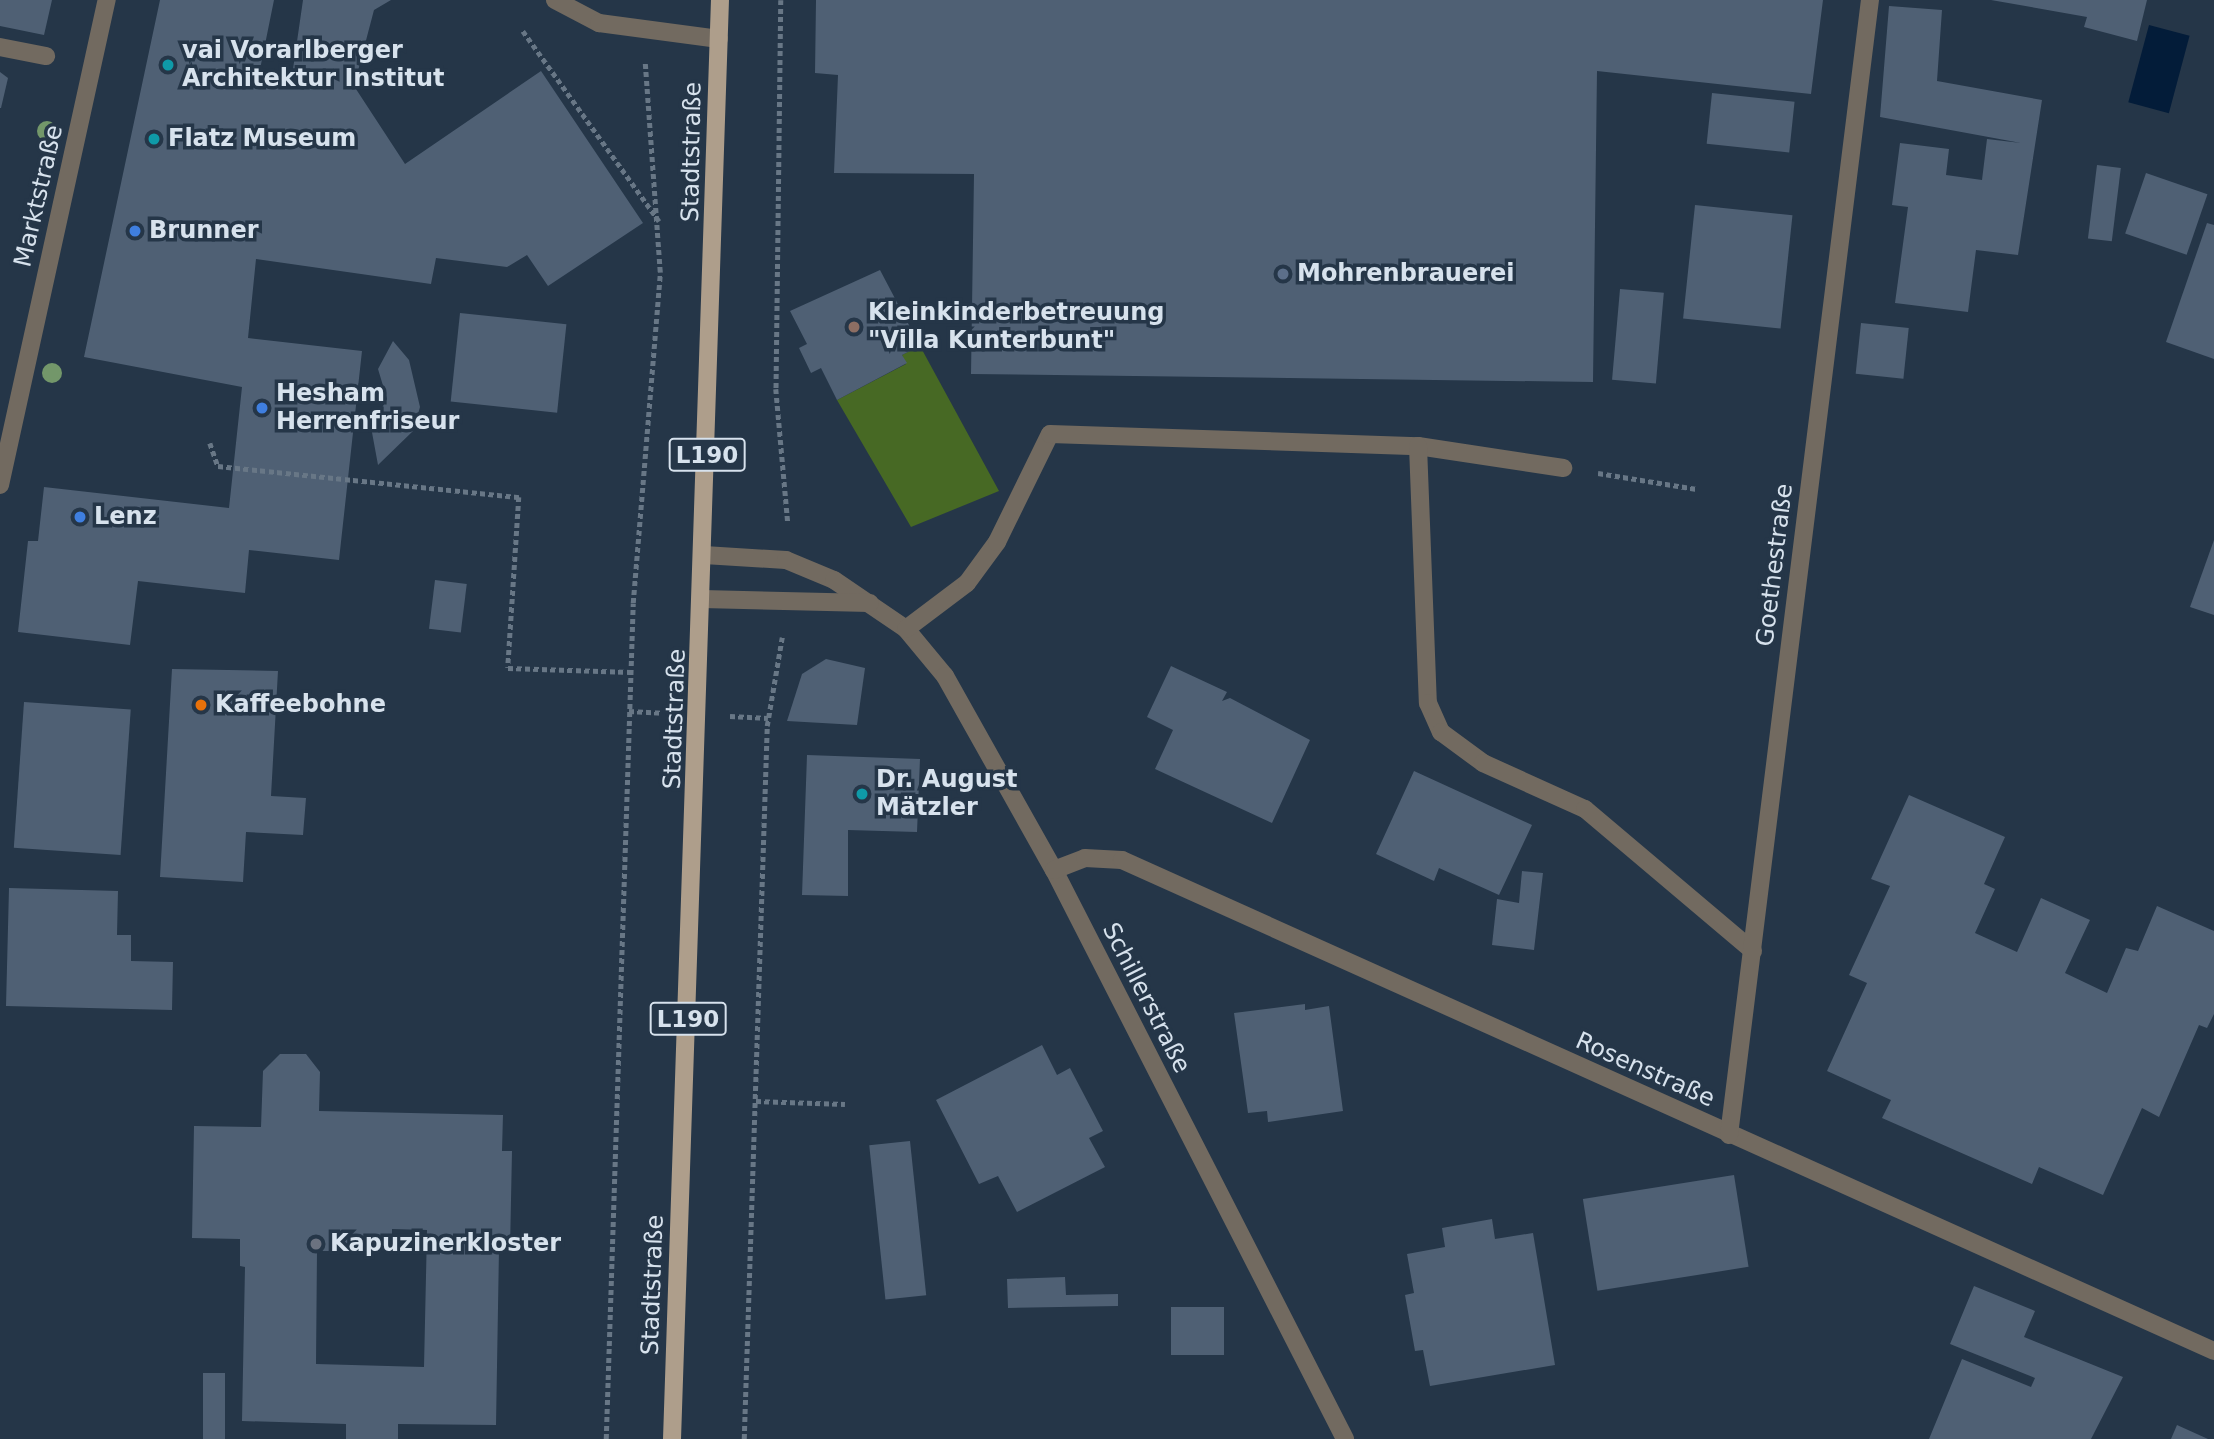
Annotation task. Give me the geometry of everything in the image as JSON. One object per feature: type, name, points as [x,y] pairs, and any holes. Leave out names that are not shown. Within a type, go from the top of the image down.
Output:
[{"type":"main road","name":"Stadtstraße","points":[[671,1439],[704,555],[720,0]]},
{"type":"street","name":"Marktstraße","points":[[0,485],[107,0]]},
{"type":"street","points":[[555,0],[599,23],[719,39]]},
{"type":"street","name":"Goethestraße","points":[[1729,1135],[1870,0]]},
{"type":"street","points":[[0,47],[46,56]]},
{"type":"street","points":[[906,629],[967,583],[997,542],[1050,434],[1418,446],[1563,468]]},
{"type":"street","points":[[1418,446],[1428,704],[1441,732],[1483,763],[1584,810],[1753,951]]},
{"type":"street","name":"Schillerstraße","points":[[704,555],[786,560],[870,603],[906,629],[946,676],[1054,870],[1345,1439]]},
{"type":"street","points":[[702,599],[870,603]]},
{"type":"street","name":"Rosenstraße","points":[[1054,870],[1085,858],[1122,860],[2214,1351]]},
{"type":"path","points":[[780,0],[776,389],[778,447],[790,493]]},
{"type":"path","points":[[523,31],[660,223]]},
{"type":"path","points":[[606,1439],[631,672],[660,223],[644,112]]},
{"type":"path","points":[[210,443],[218,466],[519,497],[508,668],[631,672]]},
{"type":"path","points":[[1563,468],[1697,489]]},
{"type":"path","points":[[744,1439],[767,726],[780,676]]},
{"type":"path","points":[[756,1101],[845,1104]]},
{"type":"green space","points":[[920,346],[999,491],[911,527],[837,400],[906,364],[902,355]]},
{"type":"water","points":[[2149,25],[2190,36],[2169,113],[2128,102]]},
{"type":"building","points":[[0,0],[52,0],[44,35],[0,26]]},
{"type":"building","points":[[160,0],[274,0],[257,84],[278,88],[281,73],[292,76],[303,0],[391,0],[374,10],[354,86],[405,164],[541,71],[643,223],[548,286],[527,255],[507,267],[436,258],[431,284],[256,259],[248,338],[362,351],[339,560],[249,550],[245,593],[138,581],[130,645],[18,632],[28,541],[38,541],[44,487],[229,508],[242,387],[84,357]]},
{"type":"building","name":"Mohrenbrauerei","points":[[816,0],[1823,0],[1811,94],[1597,71],[1593,382],[971,374],[974,174],[834,173],[838,75],[815,73]]},
{"type":"building","points":[[1991,0],[2147,0],[2137,41],[2084,27],[2087,17]]},
{"type":"building","points":[[1889,6],[1942,10],[1937,81],[2042,100],[2018,255],[1976,250],[1968,312],[1895,303],[1908,207],[1892,205],[1900,143],[1949,149],[1946,175],[1982,180],[1987,139],[2021,143],[1880,117]]},
{"type":"building","points":[[0,72],[8,78],[1,108],[0,108]]},
{"type":"building","points":[[1712,93],[1795,102],[1789,152],[1707,144]]},
{"type":"building","points":[[2097,165],[2121,168],[2112,241],[2088,238]]},
{"type":"building","points":[[2146,173],[2207,194],[2187,255],[2125,234]]},
{"type":"building","points":[[1695,205],[1792,215],[1781,329],[1683,318]]},
{"type":"building","points":[[2207,223],[2214,225],[2214,359],[2166,342]]},
{"type":"building","name":"Kleinkinderbetreuung \"Villa Kunterbunt\"","points":[[880,270],[920,346],[902,355],[907,363],[837,400],[821,368],[811,373],[799,348],[807,344],[790,311]]},
{"type":"building","points":[[1620,289],[1664,293],[1656,383],[1612,380]]},
{"type":"building","points":[[460,313],[566,324],[557,413],[451,402]]},
{"type":"building","points":[[1861,323],[1909,328],[1903,379],[1856,374]]},
{"type":"building","points":[[393,341],[409,360],[420,407],[413,431],[378,465],[371,427],[387,399],[378,369]]},
{"type":"building","points":[[2214,540],[2214,615],[2190,607]]},
{"type":"building","points":[[435,580],[467,584],[461,633],[429,629]]},
{"type":"building","points":[[826,659],[865,668],[857,725],[787,721],[802,674]]},
{"type":"building","points":[[1171,666],[1227,692],[1222,701],[1230,698],[1310,740],[1272,823],[1155,769],[1173,730],[1147,717]]},
{"type":"building","points":[[172,669],[278,671],[271,796],[306,798],[303,835],[246,832],[243,882],[160,877]]},
{"type":"building","points":[[24,702],[131,709],[121,855],[14,848]]},
{"type":"building","name":"Dr. August Mätzler","points":[[807,755],[920,759],[917,832],[848,830],[848,896],[802,895]]},
{"type":"building","points":[[1414,771],[1532,825],[1499,895],[1439,868],[1434,881],[1376,854]]},
{"type":"building","points":[[1909,795],[2005,837],[1984,884],[1995,889],[1975,933],[2017,952],[2041,898],[2090,920],[2065,973],[2107,993],[2126,948],[2138,951],[2157,906],[2214,931],[2214,1014],[2207,1028],[2199,1025],[2159,1117],[2142,1108],[2103,1195],[2039,1167],[2032,1184],[1882,1118],[1891,1100],[1827,1071],[1867,983],[1849,975],[1890,886],[1871,879]]},
{"type":"building","points":[[1522,871],[1543,873],[1534,950],[1492,945],[1497,899],[1519,903]]},
{"type":"building","points":[[9,888],[118,891],[117,935],[131,935],[131,961],[173,962],[172,1010],[6,1006]]},
{"type":"building","points":[[1305,1004],[1305,1010],[1329,1006],[1343,1111],[1268,1122],[1267,1111],[1248,1113],[1234,1013]]},
{"type":"building","points":[[1042,1045],[1057,1075],[1070,1068],[1103,1131],[1089,1138],[1105,1167],[1017,1212],[998,1176],[979,1184],[936,1100]]},
{"type":"building","name":"Kapuzinerkloster","points":[[280,1054],[306,1054],[320,1072],[319,1111],[503,1115],[502,1151],[512,1151],[510,1249],[499,1249],[496,1425],[398,1424],[398,1439],[346,1439],[346,1424],[242,1421],[245,1267],[240,1266],[240,1239],[192,1238],[194,1126],[261,1127],[263,1071]],"holes":[[[392,1229],[427,1230],[424,1367],[316,1364],[317,1251],[392,1251]]]},
{"type":"building","points":[[910,1141],[926,1295],[885,1299],[869,1145]]},
{"type":"building","points":[[1734,1175],[1749,1267],[1597,1291],[1583,1199]]},
{"type":"building","points":[[1492,1219],[1495,1239],[1533,1233],[1555,1365],[1430,1386],[1423,1350],[1415,1351],[1405,1295],[1414,1293],[1407,1254],[1445,1247],[1442,1228]]},
{"type":"building","points":[[1065,1277],[1066,1295],[1118,1294],[1118,1306],[1008,1308],[1007,1279]]},
{"type":"building","points":[[1974,1286],[2035,1311],[2024,1337],[2123,1377],[2091,1439],[1929,1439],[1962,1359],[2031,1387],[2035,1378],[1950,1344]]},
{"type":"building","points":[[1171,1307],[1224,1307],[1224,1355],[1171,1355]]},
{"type":"building","points":[[203,1373],[225,1373],[225,1439],[203,1439]]},
{"type":"building","points":[[2177,1425],[2208,1439],[2171,1439]]},
{"type":"place","name":"vai Vorarlberger Architektur Institut","points":[[168,65]]},
{"type":"place","name":"Flatz Museum","points":[[154,139]]},
{"type":"place","name":"Brunner","points":[[135,231]]},
{"type":"place","name":"Mohrenbrauerei","points":[[1283,274]]},
{"type":"place","name":"Kleinkinderbetreuung \"Villa Kunterbunt\"","points":[[854,327]]},
{"type":"place","name":"Hesham Herrenfriseur","points":[[262,408]]},
{"type":"place","name":"Lenz","points":[[80,517]]},
{"type":"place","name":"Kaffeebohne","points":[[201,705]]},
{"type":"place","name":"Dr. August Mätzler","points":[[862,794]]},
{"type":"place","name":"Kapuzinerkloster","points":[[316,1244]]}]
